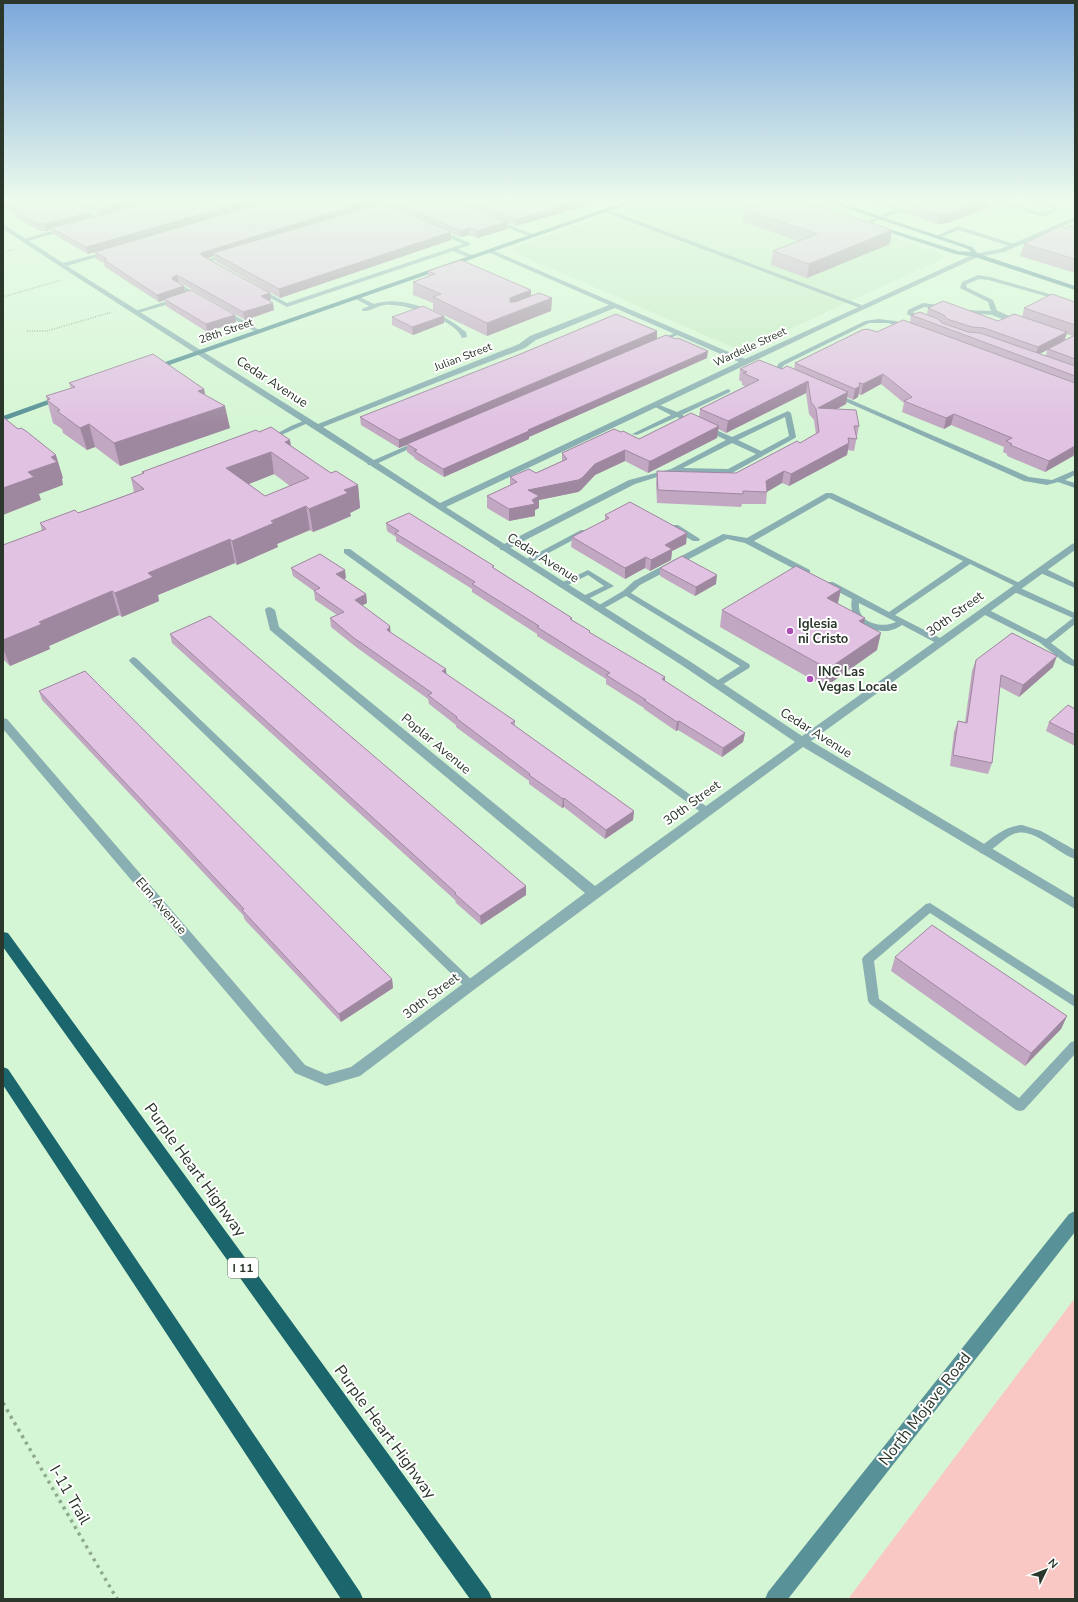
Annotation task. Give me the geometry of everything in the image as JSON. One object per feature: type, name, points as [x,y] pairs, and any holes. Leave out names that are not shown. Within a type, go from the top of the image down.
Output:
[{"type":"highway","name":"Purple Heart Highway","points":[[3,937],[482,1599]]},
{"type":"highway","points":[[3,1072],[353,1599]]},
{"type":"street","name":"Cedar Avenue","points":[[77,275],[200,351],[439,507],[717,684],[803,742],[1075,904]]},
{"type":"street","name":"28th Street","points":[[141,371],[422,275]]},
{"type":"street","points":[[545,275],[746,362]]},
{"type":"street","name":"Wardelle Street","points":[[439,507],[933,275]]},
{"type":"street","points":[[1035,275],[1075,288]]},
{"type":"street","name":"Julian Street","points":[[317,427],[522,346],[533,338],[616,305]]},
{"type":"street","points":[[995,313],[1030,326]]},
{"type":"street","points":[[3,419],[67,397]]},
{"type":"street","name":"30th Street","points":[[326,1080],[355,1072],[706,811],[1075,546]]},
{"type":"street","name":"Poplar Avenue","points":[[270,610],[274,628],[594,893]]},
{"type":"street","name":"Elm Avenue","points":[[3,722],[300,1069],[326,1080]]},
{"type":"street","name":"North Mojave Road","points":[[774,1599],[1075,1219]]},
{"type":"lane","points":[[253,287],[287,305],[377,275]]},
{"type":"lane","points":[[776,275],[862,307]]},
{"type":"lane","points":[[933,325],[910,314],[910,312],[923,305],[954,310],[995,313],[991,301],[963,288],[964,284],[978,277],[988,278],[1051,296],[1056,302],[1075,309]]},
{"type":"lane","points":[[178,285],[208,302]]},
{"type":"lane","points":[[187,296],[194,294]]},
{"type":"lane","points":[[356,297],[374,307]]},
{"type":"lane","points":[[132,310],[180,298]]},
{"type":"lane","points":[[364,310],[384,303],[417,308],[448,322],[462,331],[464,333],[464,337]]},
{"type":"lane","points":[[221,310],[258,331]]},
{"type":"lane","points":[[798,379],[784,373],[779,368],[781,364],[867,322],[885,320],[915,330]]},
{"type":"lane","points":[[650,345],[679,333]]},
{"type":"lane","points":[[635,434],[728,391]]},
{"type":"lane","points":[[826,391],[1027,479],[1042,482],[1054,482],[1075,472]]},
{"type":"lane","points":[[655,405],[678,414],[762,454]]},
{"type":"lane","points":[[503,548],[632,482],[674,470],[788,413],[793,437],[729,471],[674,470]]},
{"type":"lane","points":[[275,436],[308,421]]},
{"type":"lane","points":[[372,463],[430,438]]},
{"type":"lane","points":[[1059,480],[1075,486]]},
{"type":"lane","points":[[748,541],[829,495],[969,561],[1075,616]]},
{"type":"lane","points":[[669,524],[696,539]]},
{"type":"lane","points":[[525,562],[594,526]]},
{"type":"lane","points":[[598,608],[626,594],[637,583],[726,536],[748,541],[941,642]]},
{"type":"lane","points":[[347,551],[706,811]]},
{"type":"lane","points":[[889,615],[969,561]]},
{"type":"lane","points":[[1041,570],[1075,586]]},
{"type":"lane","points":[[561,585],[588,572],[610,586],[584,599]]},
{"type":"lane","points":[[626,594],[746,666],[717,684]]},
{"type":"lane","points":[[856,598],[854,605],[856,614],[863,621],[877,627],[889,628],[902,622]]},
{"type":"lane","points":[[984,611],[1046,643],[1067,660],[1075,664]]},
{"type":"lane","points":[[1046,643],[1075,620]]},
{"type":"lane","points":[[133,660],[470,985]]},
{"type":"lane","points":[[984,850],[1002,835],[1016,829],[1029,829],[1075,855]]},
{"type":"lane","points":[[1075,1002],[930,907],[868,960],[874,1001],[1020,1106],[1075,1046]]},
{"type":"path","points":[[3,297],[77,275]]},
{"type":"path","points":[[27,331],[47,331],[132,310]]},
{"type":"path","name":"I-11 Trail","points":[[3,1403],[117,1599]]},
{"type":"shaded area","points":[[566,275],[908,275],[744,350],[737,349]]},
{"type":"shaded area","points":[[1075,1298],[1075,1599],[848,1599]]},
{"type":"building","points":[[126,275],[237,275],[270,293],[261,296],[273,303],[243,312],[177,275],[172,279],[184,286],[157,295]]},
{"type":"building","points":[[253,275],[322,275],[279,289]]},
{"type":"building","points":[[433,275],[495,275],[531,290],[510,298],[510,302],[515,302],[539,293],[552,298],[487,323],[433,297],[441,294],[413,282]]},
{"type":"building","points":[[191,290],[235,315],[206,324],[164,299]]},
{"type":"building","points":[[1052,294],[1075,302],[1075,325],[1024,308]]},
{"type":"building","points":[[943,301],[998,321],[1014,314],[1067,332],[1038,347],[984,328],[972,327],[947,319],[944,315],[928,308]]},
{"type":"building","points":[[423,306],[444,316],[412,327],[392,317]]},
{"type":"building","points":[[920,312],[938,319],[942,323],[968,332],[980,333],[1075,366],[1075,376],[911,315]]},
{"type":"building","points":[[616,314],[657,331],[399,440],[360,417],[518,355]]},
{"type":"building","points":[[903,320],[1075,383],[1075,446],[1049,461],[1010,445],[1012,444],[1006,441],[1012,438],[954,414],[946,418],[904,401],[912,397],[883,374],[863,384],[859,383],[860,386],[855,389],[795,363],[862,330],[867,329],[877,332]]},
{"type":"building","points":[[666,335],[676,339],[678,338],[708,351],[443,469],[414,451],[417,450],[407,444]]},
{"type":"building","points":[[1075,335],[1075,359],[1048,349]]},
{"type":"building","points":[[153,354],[204,389],[198,391],[225,406],[114,443],[89,424],[80,428],[57,411],[60,410],[47,400],[50,399],[46,396],[75,387],[69,383]]},
{"type":"building","points":[[759,360],[782,369],[787,366],[848,392],[818,408],[856,410],[859,426],[854,426],[857,439],[848,438],[849,443],[791,474],[784,471],[766,481],[767,492],[743,491],[743,494],[658,490],[657,471],[736,473],[797,441],[800,443],[819,432],[816,409],[811,402],[808,381],[728,421],[700,409],[759,380],[743,373],[747,372],[740,369]]},
{"type":"building","points":[[691,413],[719,426],[651,461],[625,450],[595,464],[582,478],[578,480],[528,490],[539,496],[532,500],[535,504],[509,509],[487,496],[517,482],[510,477],[529,469],[536,473],[567,459],[562,453],[614,429],[621,432],[623,431],[639,439]]},
{"type":"building","points":[[3,417],[18,429],[21,428],[26,431],[56,455],[51,457],[57,462],[28,472],[34,477],[3,488]]},
{"type":"building","points":[[271,427],[290,440],[285,442],[331,473],[336,471],[358,485],[344,490],[348,493],[309,509],[306,506],[271,521],[274,523],[232,541],[230,539],[148,573],[153,577],[115,593],[112,591],[39,622],[42,624],[3,640],[3,545],[46,529],[40,523],[75,510],[78,513],[144,489],[131,478],[144,473],[142,472],[256,430],[259,432]],"holes":[[[271,452],[309,478],[265,496],[226,468]]]},
{"type":"building","points":[[630,502],[687,533],[665,545],[672,549],[651,560],[646,557],[625,568],[572,537],[609,518],[605,515]]},
{"type":"building","points":[[409,513],[494,566],[492,567],[572,618],[570,619],[590,631],[589,632],[665,677],[662,679],[745,733],[723,748],[679,721],[677,722],[644,700],[646,700],[606,675],[610,673],[472,584],[475,582],[395,533],[399,531],[386,523]]},
{"type":"building","points":[[320,554],[345,570],[336,574],[366,594],[355,600],[390,626],[387,630],[446,669],[442,671],[515,721],[511,723],[634,811],[606,830],[564,798],[563,799],[529,775],[530,774],[456,718],[457,717],[428,695],[432,693],[354,638],[330,618],[344,612],[314,591],[320,588],[291,568]]},
{"type":"building","points":[[682,556],[717,575],[696,587],[660,568]]},
{"type":"building","name":"Iglesia ni Cristo","points":[[796,566],[841,589],[827,598],[865,618],[859,621],[881,633],[828,669],[722,610]]},
{"type":"building","points":[[210,616],[526,886],[480,916],[170,634]]},
{"type":"building","points":[[1012,633],[1057,656],[1023,685],[1001,675],[992,763],[953,755],[958,721],[967,723],[976,660]]},
{"type":"building","points":[[85,671],[392,979],[339,1014],[242,910],[244,909],[39,691]]},
{"type":"building","points":[[1068,705],[1075,709],[1075,735],[1049,722]]},
{"type":"building","points":[[932,925],[1067,1016],[1031,1053],[895,957]]},
{"type":"place","name":"Iglesia ni Cristo","points":[[790,631]]},
{"type":"place","name":"INC Las Vegas Locale","points":[[810,679]]}]
